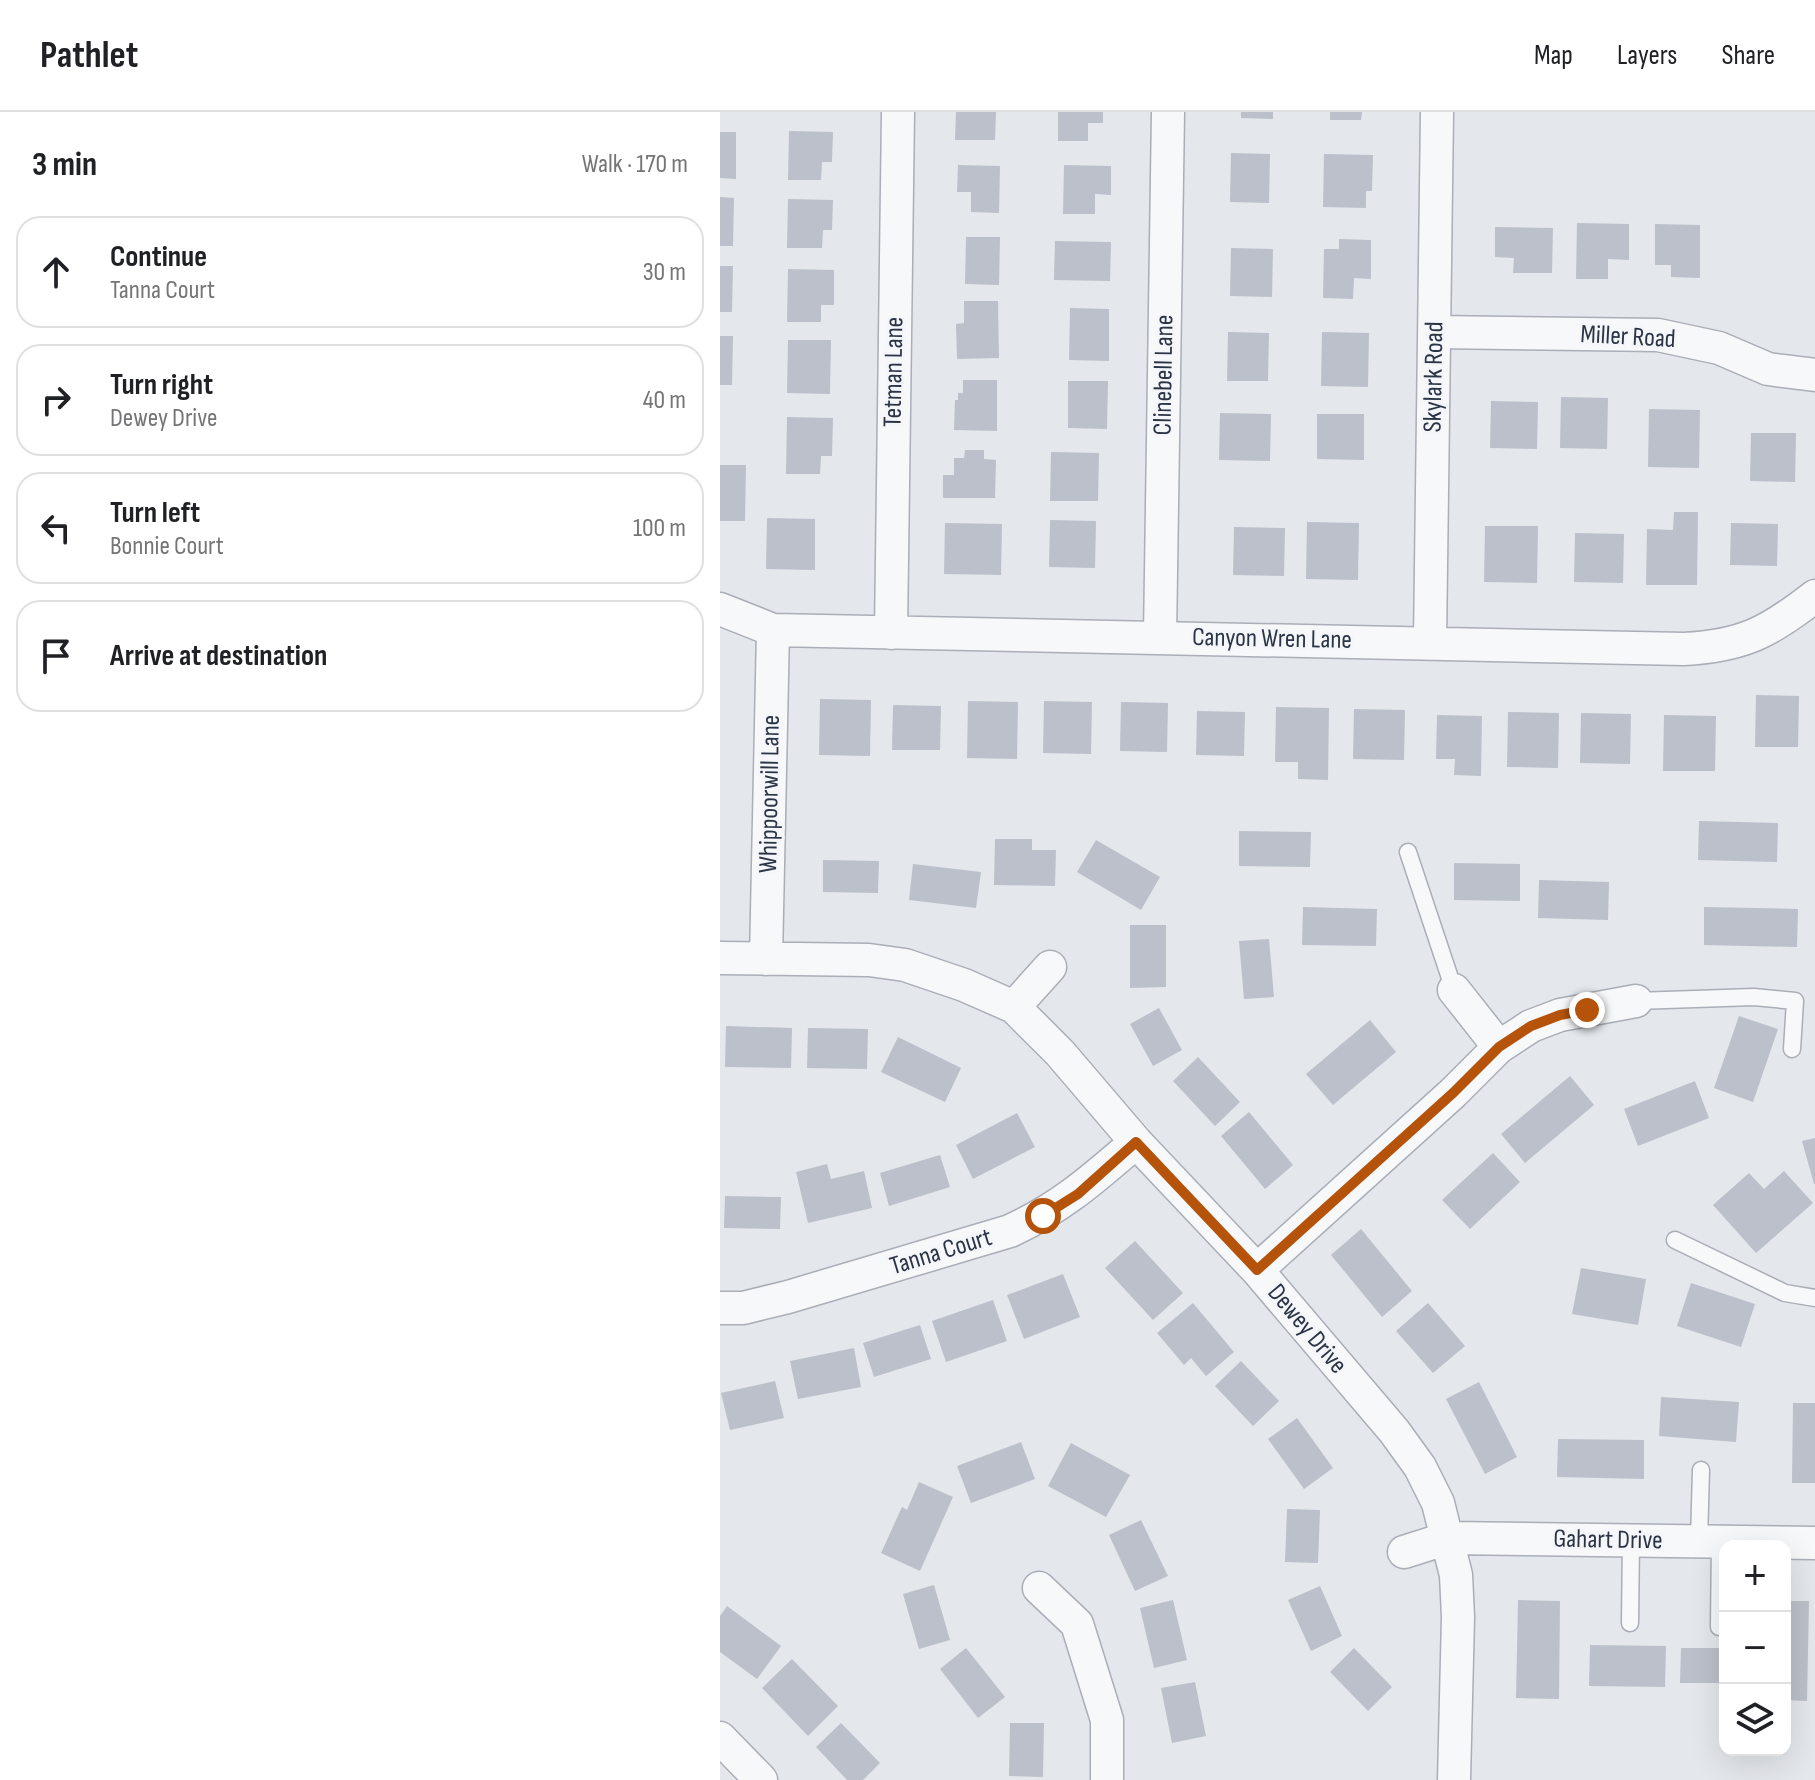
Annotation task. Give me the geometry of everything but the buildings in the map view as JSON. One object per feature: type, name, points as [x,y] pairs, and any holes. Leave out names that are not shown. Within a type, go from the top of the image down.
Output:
[{"type":"street","name":"Tetman Lane","points":[[891,633],[898,112]]},
{"type":"street","name":"Clinebell Lane","points":[[1160,637],[1168,112]]},
{"type":"street","name":"Skylark Road","points":[[1430,642],[1437,112]]},
{"type":"street","name":"Miller Road","points":[[1435,332],[1658,335],[1719,348],[1768,369],[1815,375]]},
{"type":"street","name":"Canyon Wren Lane","points":[[720,609],[773,630],[1684,649],[1720,647],[1756,636],[1786,619],[1815,596]]},
{"type":"street","name":"Whippoorwill Lane","points":[[766,959],[773,630]]},
{"type":"street","name":"Dewey Drive","points":[[720,958],[869,960],[905,965],[964,985],[1014,1007],[1060,1053],[1136,1142],[1257,1270],[1394,1431],[1420,1467],[1438,1503],[1456,1575],[1458,1617],[1454,1780]]},
{"type":"street","points":[[1014,1007],[1050,967]]},
{"type":"street","points":[[1454,990],[1499,1047]]},
{"type":"street","points":[[1257,1270],[1453,1093],[1499,1047],[1531,1026],[1560,1015],[1636,1001]]},
{"type":"street","name":"Tanna Court","points":[[720,1308],[743,1308],[788,1297],[1010,1231],[1043,1216],[1078,1194],[1136,1142]]},
{"type":"street","name":"Gahart Drive","points":[[1404,1552],[1448,1538],[1815,1543]]},
{"type":"street","points":[[1039,1588],[1077,1624],[1107,1720],[1107,1780]]},
{"type":"street","points":[[720,1738],[760,1780]]},
{"type":"lane","points":[[1408,852],[1454,990]]},
{"type":"lane","points":[[1636,1001],[1754,997],[1795,1001],[1792,1049]]},
{"type":"lane","points":[[1675,1240],[1785,1293],[1815,1298]]},
{"type":"lane","points":[[1701,1470],[1719,1627]]},
{"type":"lane","points":[[1630,1623],[1631,1540]]},
{"type":"route","points":[[1043,1216],[1078,1194],[1136,1142],[1257,1270],[1453,1093],[1499,1047],[1531,1026],[1560,1015],[1587,1010]]}]
